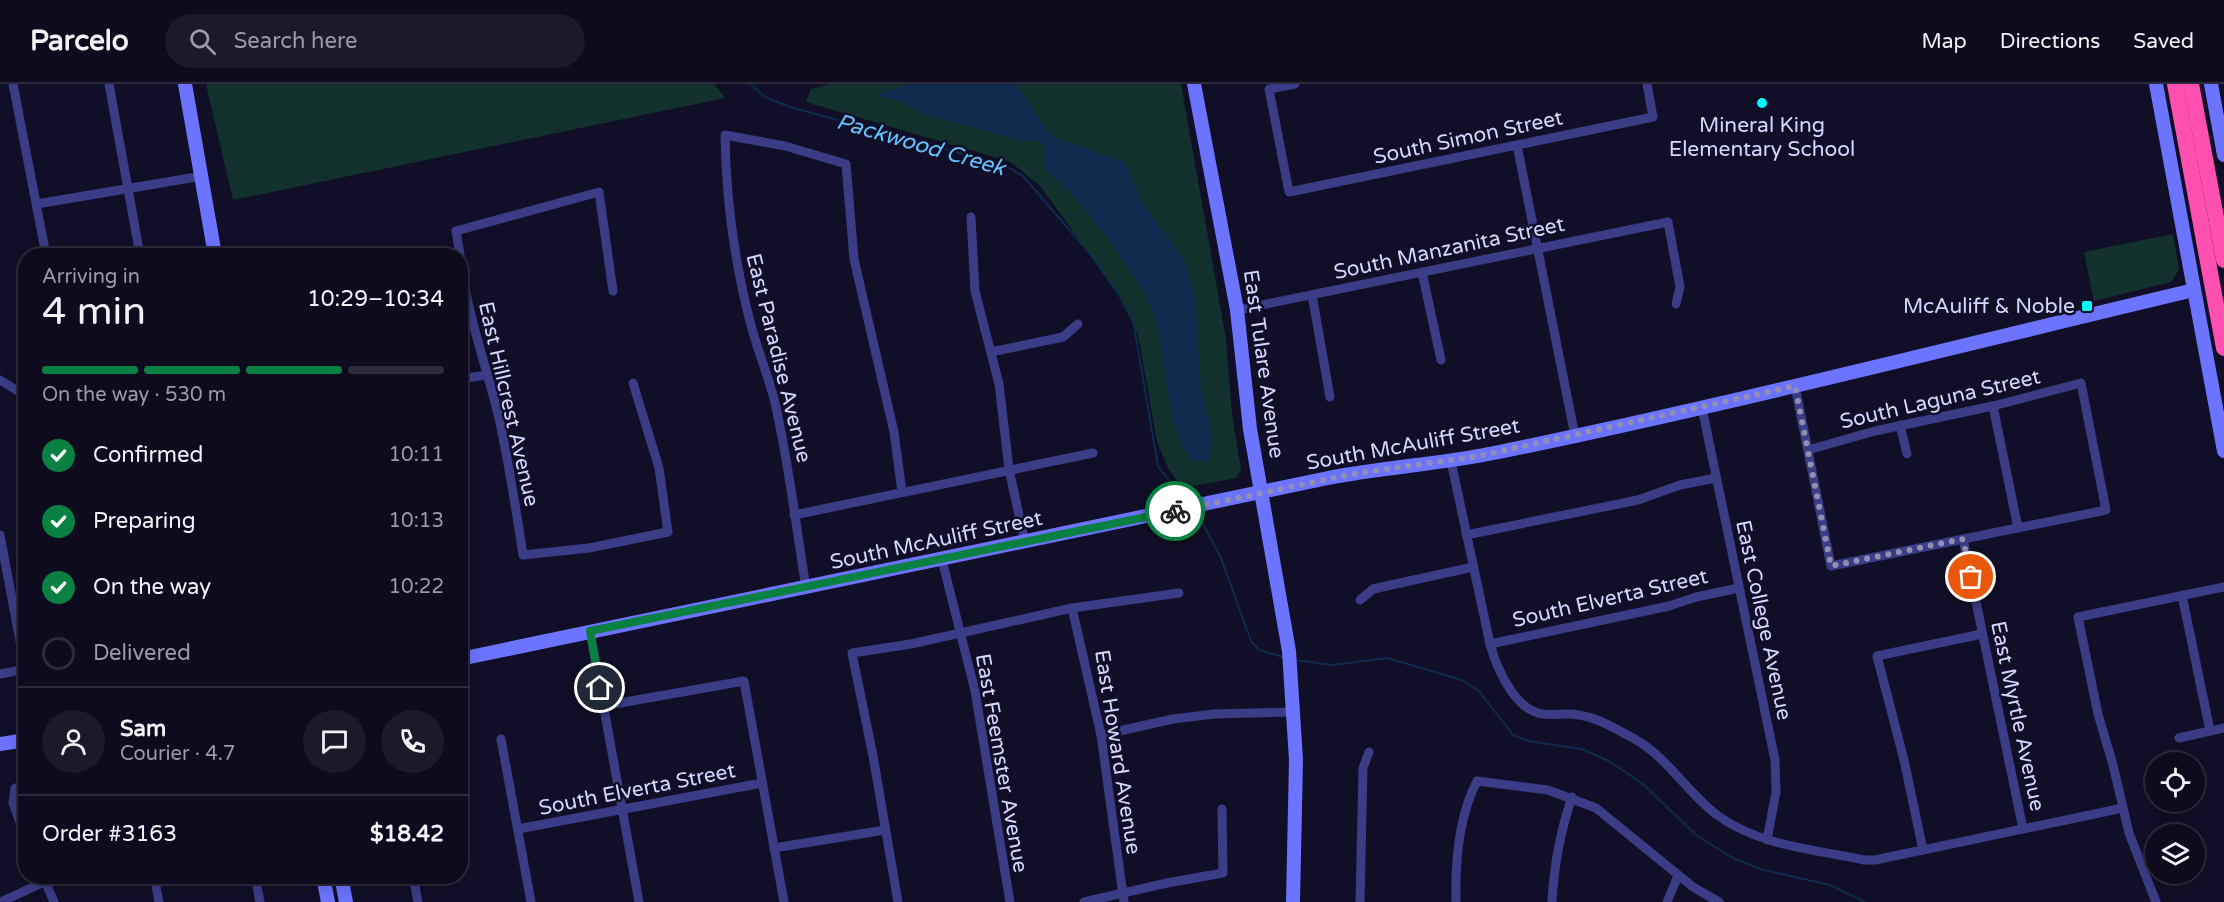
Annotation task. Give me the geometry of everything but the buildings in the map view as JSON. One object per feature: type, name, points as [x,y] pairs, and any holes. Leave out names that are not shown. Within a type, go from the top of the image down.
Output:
[{"type":"highway","points":[[2175,84],[2224,348]]},
{"type":"highway","points":[[2191,84],[2224,260]]},
{"type":"street","points":[[13,84],[45,248]]},
{"type":"street","points":[[110,84],[139,248]]},
{"type":"street","points":[[185,84],[218,248]]},
{"type":"street","name":"East Tulare Avenue","points":[[1194,84],[1237,310],[1247,408],[1289,651],[1296,778],[1293,902]]},
{"type":"street","name":"South Simon Street","points":[[1294,84],[1269,89],[1289,192],[1653,117],[1647,84]]},
{"type":"street","points":[[2156,84],[2224,451]]},
{"type":"street","points":[[2211,84],[2224,155]]},
{"type":"street","name":"East Paradise Avenue","points":[[806,588],[774,401],[752,328],[732,236],[725,174],[725,135],[785,146],[846,164],[855,259],[894,432],[902,492]]},
{"type":"street","points":[[1517,145],[1575,436]]},
{"type":"street","points":[[37,204],[202,176]]},
{"type":"street","points":[[459,248],[456,231],[599,192],[613,291]]},
{"type":"street","points":[[207,200],[215,248]]},
{"type":"street","points":[[971,217],[975,291],[991,352],[1006,426],[1010,469],[1025,543]]},
{"type":"street","name":"South Manzanita Street","points":[[1237,310],[1668,222],[1680,287],[1676,304]]},
{"type":"street","points":[[1422,272],[1441,360]]},
{"type":"street","name":"South McAuliff Street","points":[[468,657],[1371,470],[1451,461],[1575,436],[1702,408],[2194,290]]},
{"type":"street","points":[[1312,295],[1330,397]]},
{"type":"street","name":"East Hillcrest Avenue","points":[[468,305],[510,470],[523,555],[589,548],[668,532],[659,468],[633,384]]},
{"type":"street","points":[[991,352],[1063,337],[1078,324]]},
{"type":"street","points":[[468,378],[486,375]]},
{"type":"street","points":[[0,380],[18,391]]},
{"type":"street","name":"South Laguna Street","points":[[1808,450],[1900,425],[1993,406],[2081,383],[2106,510],[2018,528]]},
{"type":"street","points":[[1795,386],[1831,566],[2018,528],[1993,406]]},
{"type":"street","name":"East College Avenue","points":[[1702,408],[1777,777],[1775,806],[1767,840]]},
{"type":"street","points":[[1900,425],[1906,454]]},
{"type":"street","points":[[795,515],[1093,453]]},
{"type":"street","points":[[1451,461],[1490,644],[1501,672],[1520,702],[1538,713],[1578,715],[1594,719],[1650,748],[1716,814],[1767,840],[1864,860],[1886,858],[2123,808]]},
{"type":"street","points":[[1466,535],[1638,500],[1680,485],[1716,478]]},
{"type":"street","points":[[0,535],[3,573],[18,639]]},
{"type":"street","name":"East Myrtle Avenue","points":[[1963,539],[2023,829]]},
{"type":"street","name":"East Feemster Avenue","points":[[942,560],[975,691],[1010,902]]},
{"type":"street","points":[[1360,600],[1373,589],[1473,567]]},
{"type":"street","points":[[2156,902],[2129,833],[2098,714],[2078,617],[2224,587]]},
{"type":"street","name":"South Elverta Street","points":[[1490,644],[1670,606],[1696,597],[1739,588]]},
{"type":"street","points":[[898,902],[872,746],[852,653],[960,634],[1010,620],[1072,608],[1179,593]]},
{"type":"street","points":[[2182,595],[2210,731]]},
{"type":"street","name":"East Howard Avenue","points":[[1072,608],[1101,735],[1123,897]]},
{"type":"street","points":[[590,631],[639,902]]},
{"type":"street","points":[[1923,850],[1904,760],[1877,656],[1982,634]]},
{"type":"street","points":[[0,674],[18,671]]},
{"type":"street","points":[[603,706],[744,681],[784,902]]},
{"type":"street","points":[[1101,735],[1173,719],[1214,714],[1294,712]]},
{"type":"street","points":[[2179,738],[2224,728]]},
{"type":"street","points":[[501,739],[531,902]]},
{"type":"street","points":[[0,744],[18,741]]},
{"type":"street","points":[[1360,902],[1363,768],[1369,752]]},
{"type":"street","points":[[1456,902],[1462,829],[1477,781],[1548,790],[1572,797],[1596,808],[1678,876],[1719,902]]},
{"type":"street","name":"South Elverta Street","points":[[518,829],[762,783]]},
{"type":"street","points":[[15,788],[13,803],[18,817]]},
{"type":"street","points":[[1552,902],[1554,864],[1561,831],[1572,797]]},
{"type":"street","points":[[1084,902],[1123,897],[1223,873],[1222,809]]},
{"type":"street","points":[[774,848],[885,830]]},
{"type":"street","points":[[1667,902],[1678,876]]},
{"type":"street","points":[[2,902],[35,884]]},
{"type":"street","points":[[46,884],[54,902]]},
{"type":"street","points":[[156,884],[159,902]]},
{"type":"street","points":[[257,884],[260,902]]},
{"type":"street","points":[[324,884],[328,902]]},
{"type":"street","points":[[327,884],[336,902]]},
{"type":"street","points":[[343,884],[346,902]]},
{"type":"street","points":[[415,884],[418,902]]},
{"type":"green space","points":[[206,84],[714,84],[725,98],[233,200]]},
{"type":"green space","points":[[830,84],[1181,84],[1226,339],[1232,414],[1241,470],[1236,478],[1182,488],[1168,468],[1157,442],[1138,334],[1114,287],[1040,186],[1011,162],[806,102],[811,89]]},
{"type":"green space","points":[[2173,234],[2179,269],[2171,282],[2094,301],[2084,252]]},
{"type":"water","points":[[908,84],[1017,84],[1044,127],[1055,138],[1123,161],[1143,203],[1179,252],[1192,285],[1197,314],[1201,386],[1212,444],[1207,462],[1191,460],[1181,441],[1169,399],[1158,330],[1141,287],[1089,215],[1070,192],[1049,173],[1044,162],[1046,148],[1038,141],[1019,140],[917,112],[904,102],[881,97],[879,94]]},
{"type":"waterway","name":"Packwood Creek","points":[[751,84],[765,97],[790,107],[1006,166],[1023,176],[1091,255],[1132,314],[1158,466],[1178,492]]},
{"type":"waterway","name":"Packwood Creek","points":[[1202,522],[1221,558],[1251,641],[1259,650],[1283,657]]},
{"type":"waterway","name":"Packwood Creek","points":[[1295,660],[1333,665],[1387,658],[1462,680],[1479,691],[1513,735],[1528,741],[1582,749],[1609,761],[1643,784],[1696,835],[1731,857],[1760,869],[1830,885],[1865,902]]},
{"type":"way so far","points":[[1175,511],[1358,473],[1479,456],[1795,386],[1831,566],[1963,539],[1971,577]]},
{"type":"place","name":"Mineral King Elementary School","points":[[1762,103]]},
{"type":"place","name":"McAuliff & Noble","points":[[2087,306]]},
{"type":"route","points":[[600,688],[590,631],[1175,511]]}]
